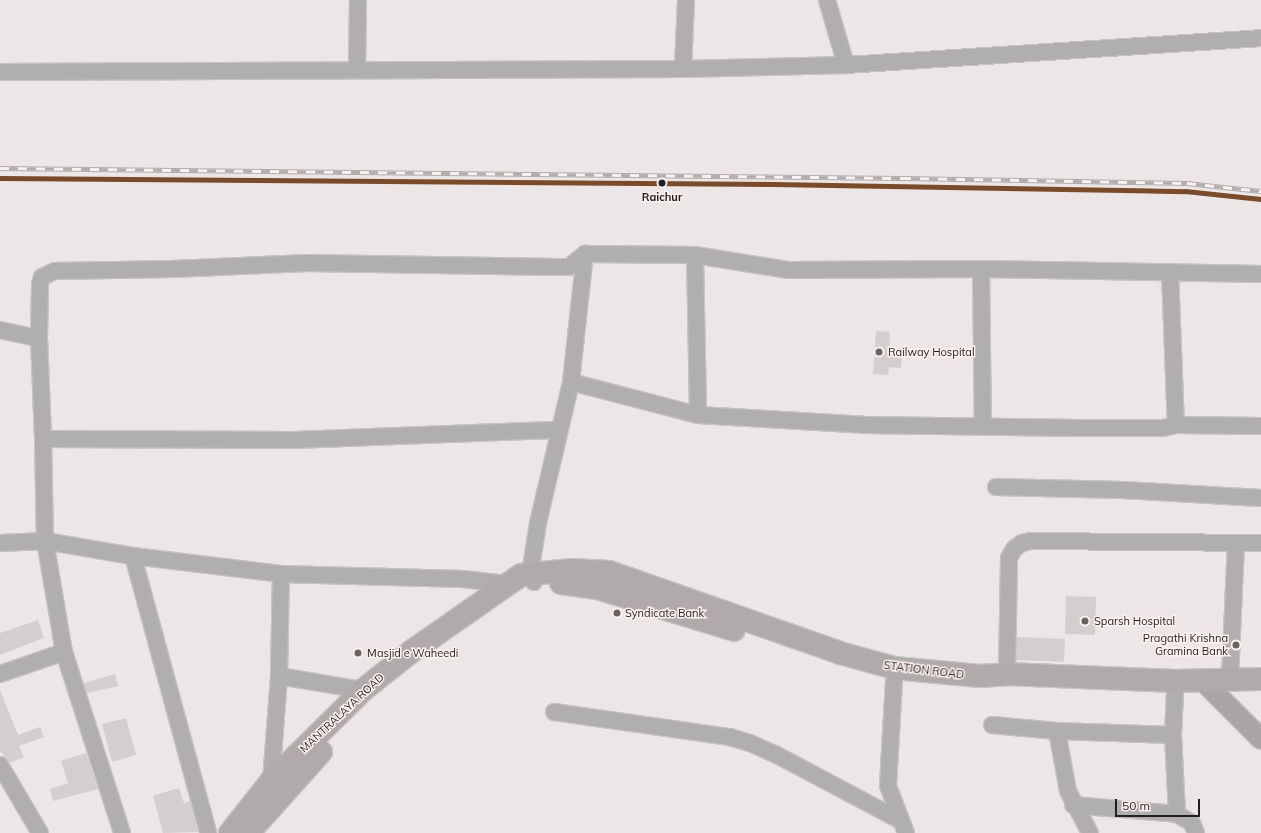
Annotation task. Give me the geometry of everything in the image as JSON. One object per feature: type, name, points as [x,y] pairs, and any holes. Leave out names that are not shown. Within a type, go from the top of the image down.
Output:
[{"type":"highway","name":"STATION ROAD","points":[[532,578],[572,570],[609,572],[840,653],[894,668],[981,676],[1007,674],[1217,684],[1261,693]]},
{"type":"highway","name":"MANTRALAYA ROAD","points":[[230,833],[272,781],[363,690],[412,651],[507,584],[521,575],[532,578]]},
{"type":"highway","name":"MANTRALAYA ROAD","points":[[249,833],[369,699],[421,657],[532,578]]},
{"type":"highway","name":"STATION ROAD","points":[[532,578],[597,588],[894,681],[982,689],[1175,692],[1217,684],[1261,679]]},
{"type":"main road","points":[[1217,684],[1261,739]]},
{"type":"street","points":[[357,69],[358,0]]},
{"type":"street","points":[[683,69],[686,0]]},
{"type":"street","points":[[827,0],[846,65]]},
{"type":"street","points":[[0,72],[357,69],[683,69],[846,65],[1261,38]]},
{"type":"street","points":[[532,578],[558,430],[570,382],[585,254]]},
{"type":"street","points":[[122,833],[64,652],[45,541],[39,338],[40,284],[42,277],[55,271],[172,269],[307,263],[570,267],[585,254],[695,255],[789,270],[981,269],[1261,274]]},
{"type":"street","points":[[695,255],[698,415]]},
{"type":"street","points":[[981,269],[983,425]]},
{"type":"street","points":[[1170,272],[1176,425]]},
{"type":"street","points":[[0,330],[39,338]]},
{"type":"street","points":[[570,382],[698,415],[864,424],[1104,428],[1164,428],[1176,425],[1261,426]]},
{"type":"street","points":[[43,439],[294,440],[558,430]]},
{"type":"street","points":[[996,487],[1123,490],[1261,498]]},
{"type":"street","points":[[0,543],[45,541],[133,556],[281,574],[463,579],[507,584]]},
{"type":"street","points":[[1007,674],[1009,558],[1022,543],[1030,541],[1261,543]]},
{"type":"street","points":[[1217,684],[1236,543]]},
{"type":"street","points":[[133,556],[208,833]]},
{"type":"street","points":[[272,781],[279,676],[281,574]]},
{"type":"street","points":[[0,674],[64,652]]},
{"type":"street","points":[[279,676],[363,690]]},
{"type":"street","points":[[894,681],[887,769],[888,786],[903,827]]},
{"type":"street","points":[[1175,692],[1173,735],[1177,814]]},
{"type":"street","points":[[554,712],[730,737],[784,758],[903,827]]},
{"type":"street","points":[[992,725],[1057,731],[1173,735]]},
{"type":"street","points":[[1057,731],[1068,791],[1073,805],[1090,833]]},
{"type":"street","points":[[0,765],[40,833]]},
{"type":"street","points":[[1073,805],[1177,814],[1192,823],[1196,833]]},
{"type":"building","points":[[876,331],[890,332],[889,354],[902,355],[901,368],[889,367],[888,375],[873,374]]},
{"type":"building","points":[[1066,596],[1096,597],[1095,635],[1065,634]]},
{"type":"building","points":[[38,620],[44,638],[0,655],[0,633]]},
{"type":"building","points":[[1017,637],[1065,639],[1064,662],[1017,660]]},
{"type":"building","points":[[115,674],[118,686],[87,693],[84,683]]},
{"type":"building","points":[[0,690],[18,735],[40,727],[44,737],[19,746],[24,757],[10,763],[0,751]]},
{"type":"building","points":[[126,718],[136,755],[112,762],[102,724]]},
{"type":"building","points":[[86,753],[98,789],[53,801],[50,789],[68,783],[61,761]]},
{"type":"building","points":[[179,788],[184,803],[190,801],[198,832],[163,833],[153,796]]},
{"type":"railway","points":[[0,168],[902,178],[1187,183],[1261,191]]},
{"type":"transit line","points":[[0,178],[773,184],[1185,191],[1261,199]]},
{"type":"place","name":"Raichur","points":[[662,183]]},
{"type":"place","name":"Railway Hospital","points":[[879,352]]},
{"type":"place","name":"Syndicate Bank","points":[[617,613]]},
{"type":"place","name":"Sparsh Hospital","points":[[1085,621]]},
{"type":"place","name":"Pragathi Krishna Gramina Bank","points":[[1236,645]]},
{"type":"place","name":"Ｍasjid e Waheedi","points":[[358,653]]}]
